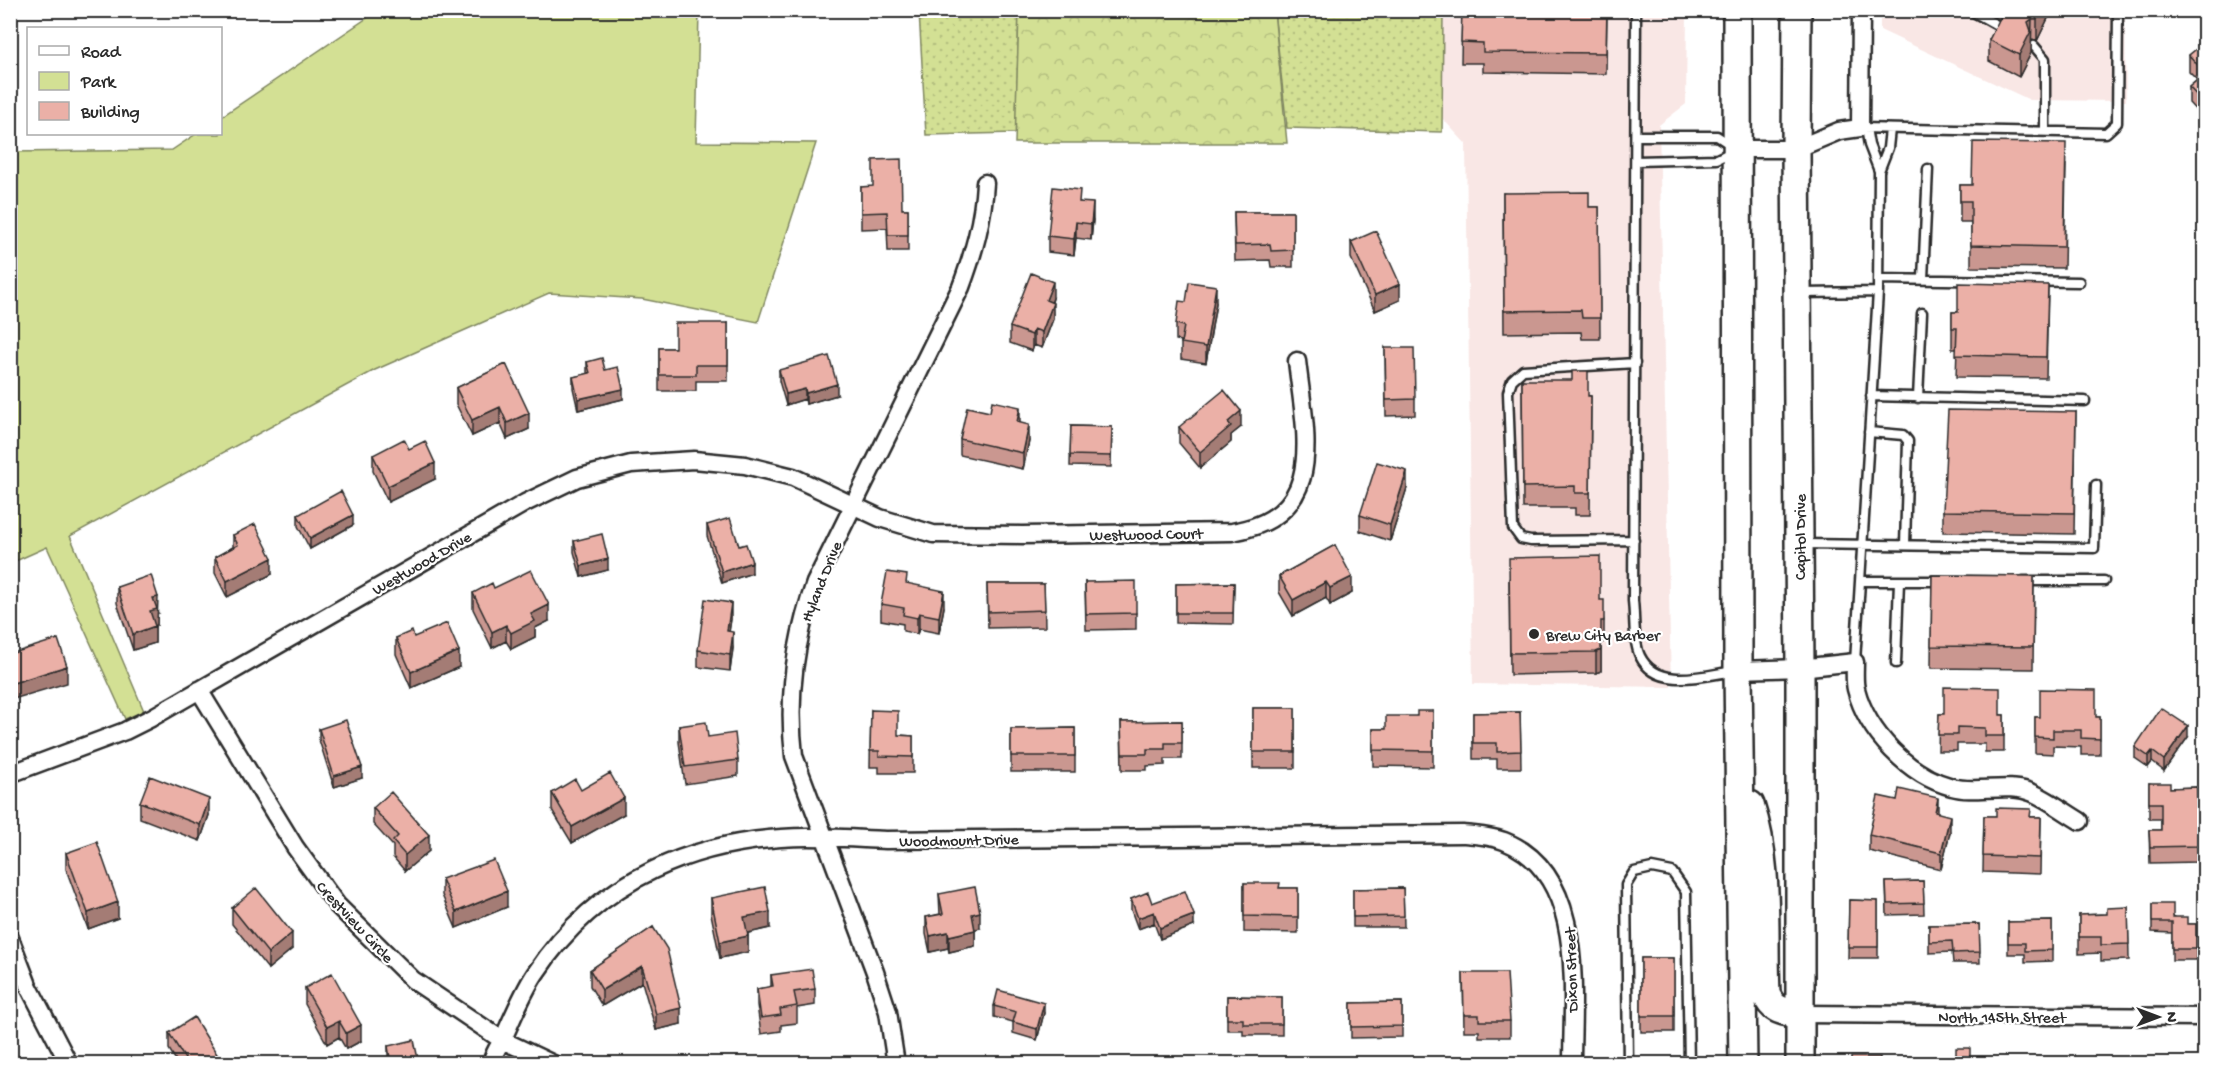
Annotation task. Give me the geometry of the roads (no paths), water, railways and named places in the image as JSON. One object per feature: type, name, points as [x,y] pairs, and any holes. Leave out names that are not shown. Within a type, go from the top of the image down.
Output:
[{"type":"main road","points":[[1737,10],[1738,670],[1743,1064]]},
{"type":"main road","name":"Capitol Drive","points":[[1797,10],[1800,1064]]},
{"type":"main road","points":[[1740,776],[1760,841],[1764,875],[1766,994],[1770,1004],[1778,1011],[1799,1014]]},
{"type":"street","points":[[1737,149],[1796,149],[1839,131],[1863,128],[1861,10]]},
{"type":"street","name":"Hyland Drive","points":[[896,1064],[885,1002],[794,756],[791,689],[794,661],[805,613],[815,583],[961,287],[976,245],[984,209],[985,183]]},
{"type":"street","name":"Westwood Court","points":[[853,504],[908,528],[953,535],[1220,532],[1253,528],[1285,510],[1301,482],[1305,436],[1297,361]]},
{"type":"street","name":"Westwood Drive","points":[[10,774],[125,731],[525,503],[577,478],[631,464],[694,460],[745,465],[793,477],[853,504]]},
{"type":"street","points":[[1738,670],[1800,668],[1855,662],[1856,688],[1866,716],[1887,745],[1923,775],[1953,788],[1993,787],[2032,792],[2080,821]]},
{"type":"street","name":"Crestview Circle","points":[[199,690],[295,847],[337,905],[413,980],[502,1040],[553,1064]]},
{"type":"street","name":"Woodmount Drive","points":[[491,1064],[530,981],[559,940],[575,923],[620,886],[688,854],[710,848],[796,838],[1463,834],[1502,840],[1525,854]]},
{"type":"street","name":"Dixon Street","points":[[1525,854],[1545,873],[1559,894],[1567,920],[1570,937],[1572,1064]]},
{"type":"street","points":[[10,938],[28,985],[69,1064]]},
{"type":"street","name":"North 145th Street","points":[[1799,1014],[2205,1017]]},
{"type":"lane","points":[[1636,10],[1634,540],[1636,633],[1639,656],[1650,669],[1665,677],[1688,678],[1738,670]]},
{"type":"lane","points":[[1970,10],[2004,29]]},
{"type":"lane","points":[[1879,171],[1863,128],[2106,133],[2117,123],[2118,10]]},
{"type":"lane","points":[[2034,46],[2045,58],[2045,131]]},
{"type":"lane","points":[[1855,662],[1878,292],[1879,171],[1888,148],[1890,129]]},
{"type":"lane","points":[[1636,136],[1717,136],[1737,149]]},
{"type":"lane","points":[[1636,161],[1717,159],[1737,149]]},
{"type":"lane","points":[[1923,279],[1928,169]]},
{"type":"lane","points":[[1878,279],[2079,282]]},
{"type":"lane","points":[[1798,293],[1878,292]]},
{"type":"lane","points":[[1918,398],[1922,313]]},
{"type":"lane","points":[[1634,540],[1531,542],[1521,539],[1513,528],[1508,392],[1512,380],[1523,370],[1635,363]]},
{"type":"lane","points":[[1871,396],[2085,401]]},
{"type":"lane","points":[[1869,432],[1903,435],[1908,441],[1905,544]]},
{"type":"lane","points":[[1799,544],[2094,548],[2096,485]]},
{"type":"lane","points":[[1860,581],[1956,581]]},
{"type":"lane","points":[[1896,663],[1899,581]]},
{"type":"lane","points":[[2013,581],[2103,581]]},
{"type":"lane","points":[[1628,1064],[1626,885],[1634,872],[1652,868],[1672,872],[1686,892],[1689,1064]]},
{"type":"place","name":"Brew City Barber","points":[[1534,634]]}]
